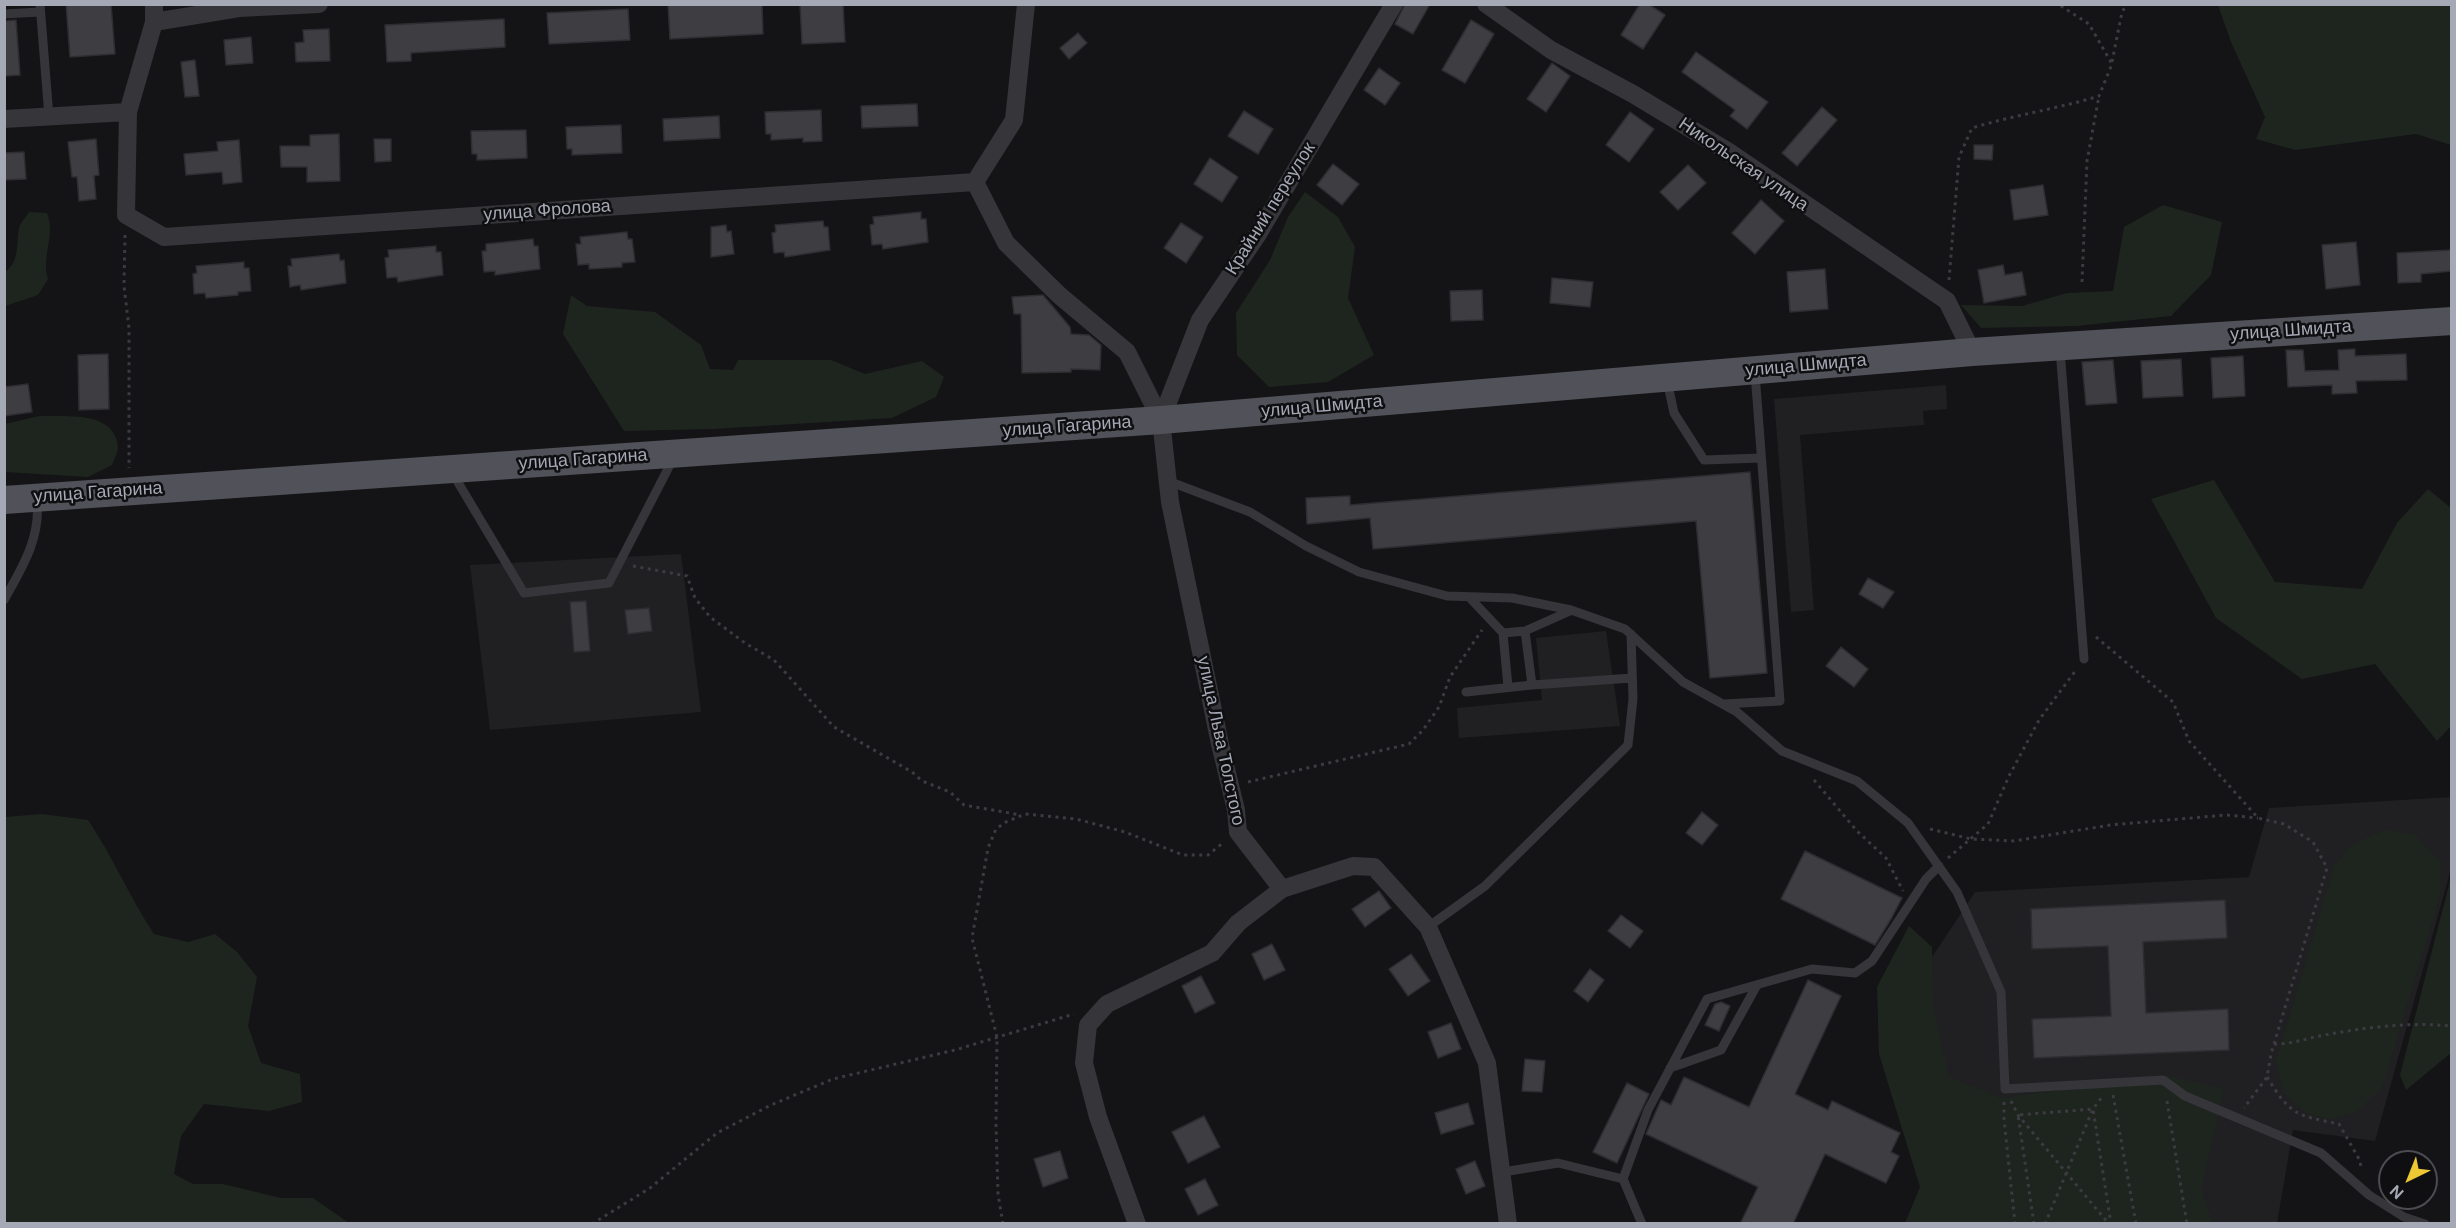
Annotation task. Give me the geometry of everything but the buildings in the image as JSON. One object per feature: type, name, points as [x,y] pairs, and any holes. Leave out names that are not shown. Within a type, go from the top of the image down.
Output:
[{"type":"main road","name":"улица Шмидта","points":[[1161,420],[1972,352],[2451,321]]},
{"type":"main road","name":"улица Гагарина","points":[[4,500],[1161,420]]},
{"type":"street","points":[[126,215],[128,112],[154,13],[319,4]]},
{"type":"street","points":[[1026,4],[1014,120],[975,182],[1006,243],[1059,296],[1127,352],[1161,420]]},
{"type":"street","name":"Крайний переулок","points":[[1161,420],[1200,320],[1258,234],[1394,4]]},
{"type":"street","name":"Никольская улица","points":[[1486,4],[1551,50],[1633,94],[1730,152],[1947,301],[1972,352]]},
{"type":"street","points":[[4,119],[128,112]]},
{"type":"street","name":"улица Фролова","points":[[126,215],[164,237],[975,182]]},
{"type":"street","name":"улица Льва Толстого","points":[[1161,420],[1168,481],[1220,744],[1236,810],[1238,832],[1282,889]]},
{"type":"street","points":[[1137,1224],[1098,1117],[1084,1063],[1088,1025],[1107,1005],[1212,952],[1238,923],[1282,889],[1353,866],[1374,867],[1428,927],[1487,1063],[1508,1224]]},
{"type":"lane","points":[[4,14],[40,8],[49,117]]},
{"type":"lane","points":[[2060,346],[2084,659]]},
{"type":"lane","points":[[1723,704],[1780,701],[1755,370]]},
{"type":"lane","points":[[1667,378],[1674,413],[1704,460],[1761,459]]},
{"type":"lane","points":[[450,469],[524,593],[609,583],[676,454]]},
{"type":"lane","points":[[1168,481],[1250,512],[1306,546],[1359,573],[1447,596],[1512,598],[1571,610],[1625,628],[1683,682],[1737,712],[1782,752],[1857,782],[1908,823],[1957,892],[2001,992],[2005,1089],[2163,1080],[2185,1096],[2239,1121],[2321,1154],[2369,1195],[2404,1217],[2425,1224]]},
{"type":"lane","points":[[4,600],[26,561],[39,519],[37,498]]},
{"type":"lane","points":[[1469,597],[1503,633],[1508,687]]},
{"type":"lane","points":[[1503,633],[1525,631],[1571,610]]},
{"type":"lane","points":[[1525,631],[1532,685]]},
{"type":"lane","points":[[1428,927],[1485,886],[1628,745],[1633,699],[1631,634]]},
{"type":"lane","points":[[1466,692],[1632,678]]},
{"type":"lane","points":[[1642,1224],[1623,1179],[1648,1110],[1707,999],[1812,969],[1855,973],[1872,961],[1926,879],[1939,866]]},
{"type":"lane","points":[[1670,1068],[1721,1050],[1757,985]]},
{"type":"lane","points":[[1503,1172],[1558,1163],[1623,1179]]},
{"type":"path","points":[[2058,4],[2089,24],[2112,64]]},
{"type":"path","points":[[2082,282],[2087,161],[2099,96],[2112,64],[2122,12],[2127,4]]},
{"type":"path","points":[[1947,301],[1959,157],[1972,128],[2002,119],[2059,108],[2099,96]]},
{"type":"path","points":[[126,215],[124,286],[129,328],[129,491]]},
{"type":"path","points":[[619,563],[687,576],[695,598],[710,617],[745,643],[774,660],[834,727],[912,772],[922,781],[950,792],[964,805],[986,807],[1021,816]]},
{"type":"path","points":[[1232,793],[1247,782],[1274,774],[1332,763],[1409,744],[1423,730],[1439,707],[1450,677],[1477,635],[1491,620]]},
{"type":"path","points":[[2081,623],[2173,702],[2189,741],[2258,818]]},
{"type":"path","points":[[1939,866],[1988,824],[2009,776],[2039,720],[2084,659]]},
{"type":"path","points":[[1800,759],[1820,788],[1857,831],[1886,858],[1910,905]]},
{"type":"path","points":[[1003,1224],[998,1194],[997,1037],[972,938],[988,848],[996,829],[1026,814],[1076,819],[1125,832],[1183,855],[1208,855],[1238,832]]},
{"type":"path","points":[[1908,823],[1971,839],[2014,842],[2110,825],[2226,815],[2258,818],[2284,824],[2313,842],[2327,868],[2274,1044],[2267,1077],[2246,1102],[2239,1121]]},
{"type":"path","points":[[592,1224],[650,1188],[717,1134],[771,1105],[833,1079],[955,1050],[1107,1005]]},
{"type":"path","points":[[2274,1044],[2292,1044],[2321,1035],[2384,1025],[2451,1026]]},
{"type":"path","points":[[2267,1077],[2282,1101],[2300,1116],[2339,1124],[2359,1159],[2369,1195]]},
{"type":"path","points":[[2163,1080],[2187,1224]]},
{"type":"path","points":[[2045,1224],[2093,1109],[2111,1084]]},
{"type":"path","points":[[2111,1084],[2136,1224]]},
{"type":"path","points":[[2005,1089],[2018,1115],[2110,1224]]},
{"type":"path","points":[[2005,1089],[2004,1119],[2015,1224]]},
{"type":"path","points":[[2018,1115],[2093,1109]]},
{"type":"path","points":[[2093,1109],[2110,1224]]},
{"type":"path","points":[[2018,1115],[2034,1224]]},
{"type":"shaded area","points":[[2218,5],[2451,5],[2451,145],[2416,134],[2295,150],[2256,139],[2265,117],[2231,42]]},
{"type":"shaded area","points":[[1305,192],[1338,217],[1355,247],[1348,298],[1374,355],[1328,382],[1269,387],[1237,355],[1236,313],[1270,260],[1288,217]]},
{"type":"shaded area","points":[[2163,205],[2222,222],[2211,275],[2171,316],[2076,326],[1981,328],[1961,305],[2022,306],[2067,293],[2113,291],[2124,227]]},
{"type":"shaded area","points":[[29,212],[47,213],[50,229],[46,262],[48,279],[38,295],[5,306],[5,272],[15,258],[19,228]]},
{"type":"shaded area","points":[[571,295],[587,306],[655,312],[701,345],[710,369],[733,370],[738,360],[831,360],[865,374],[922,361],[944,377],[936,397],[892,418],[713,429],[624,431],[563,334]]},
{"type":"shaded area","points":[[1946,385],[1947,409],[1923,411],[1924,425],[1800,435],[1814,610],[1791,612],[1774,399]]},
{"type":"shaded area","points":[[39,416],[75,416],[99,421],[108,427],[115,435],[118,447],[112,465],[88,477],[5,472],[5,424]]},
{"type":"shaded area","points":[[2214,480],[2275,582],[2362,589],[2397,523],[2428,489],[2451,508],[2451,726],[2437,741],[2375,664],[2302,679],[2216,618],[2151,499]]},
{"type":"shaded area","points":[[681,554],[701,712],[490,730],[470,565]]},
{"type":"shaded area","points":[[1606,631],[1620,726],[1459,738],[1457,708],[1542,700],[1536,638]]},
{"type":"shaded area","points":[[2451,797],[2451,869],[2375,1141],[2293,1130],[2277,1223],[1944,1223],[1911,989],[1975,892],[2249,877],[2269,808]]},
{"type":"shaded area","points":[[42,814],[88,820],[154,934],[188,942],[215,934],[237,952],[257,977],[248,1026],[261,1063],[300,1074],[302,1102],[269,1111],[204,1104],[181,1136],[174,1174],[193,1184],[223,1184],[281,1198],[313,1198],[349,1223],[5,1223],[5,817]]},
{"type":"shaded area","points":[[2385,830],[2415,835],[2441,862],[2440,896],[2382,1088],[2356,1112],[2330,1119],[2306,1113],[2283,1092],[2276,1062],[2334,866],[2352,844]]},
{"type":"shaded area","points":[[2451,877],[2451,1053],[2406,1090],[2400,1075]]},
{"type":"shaded area","points":[[1909,926],[1932,947],[1933,1005],[1949,1077],[2001,1098],[2169,1076],[2224,1089],[2201,1190],[2213,1223],[1905,1223],[1920,1187],[1879,1054],[1877,987]]}]
